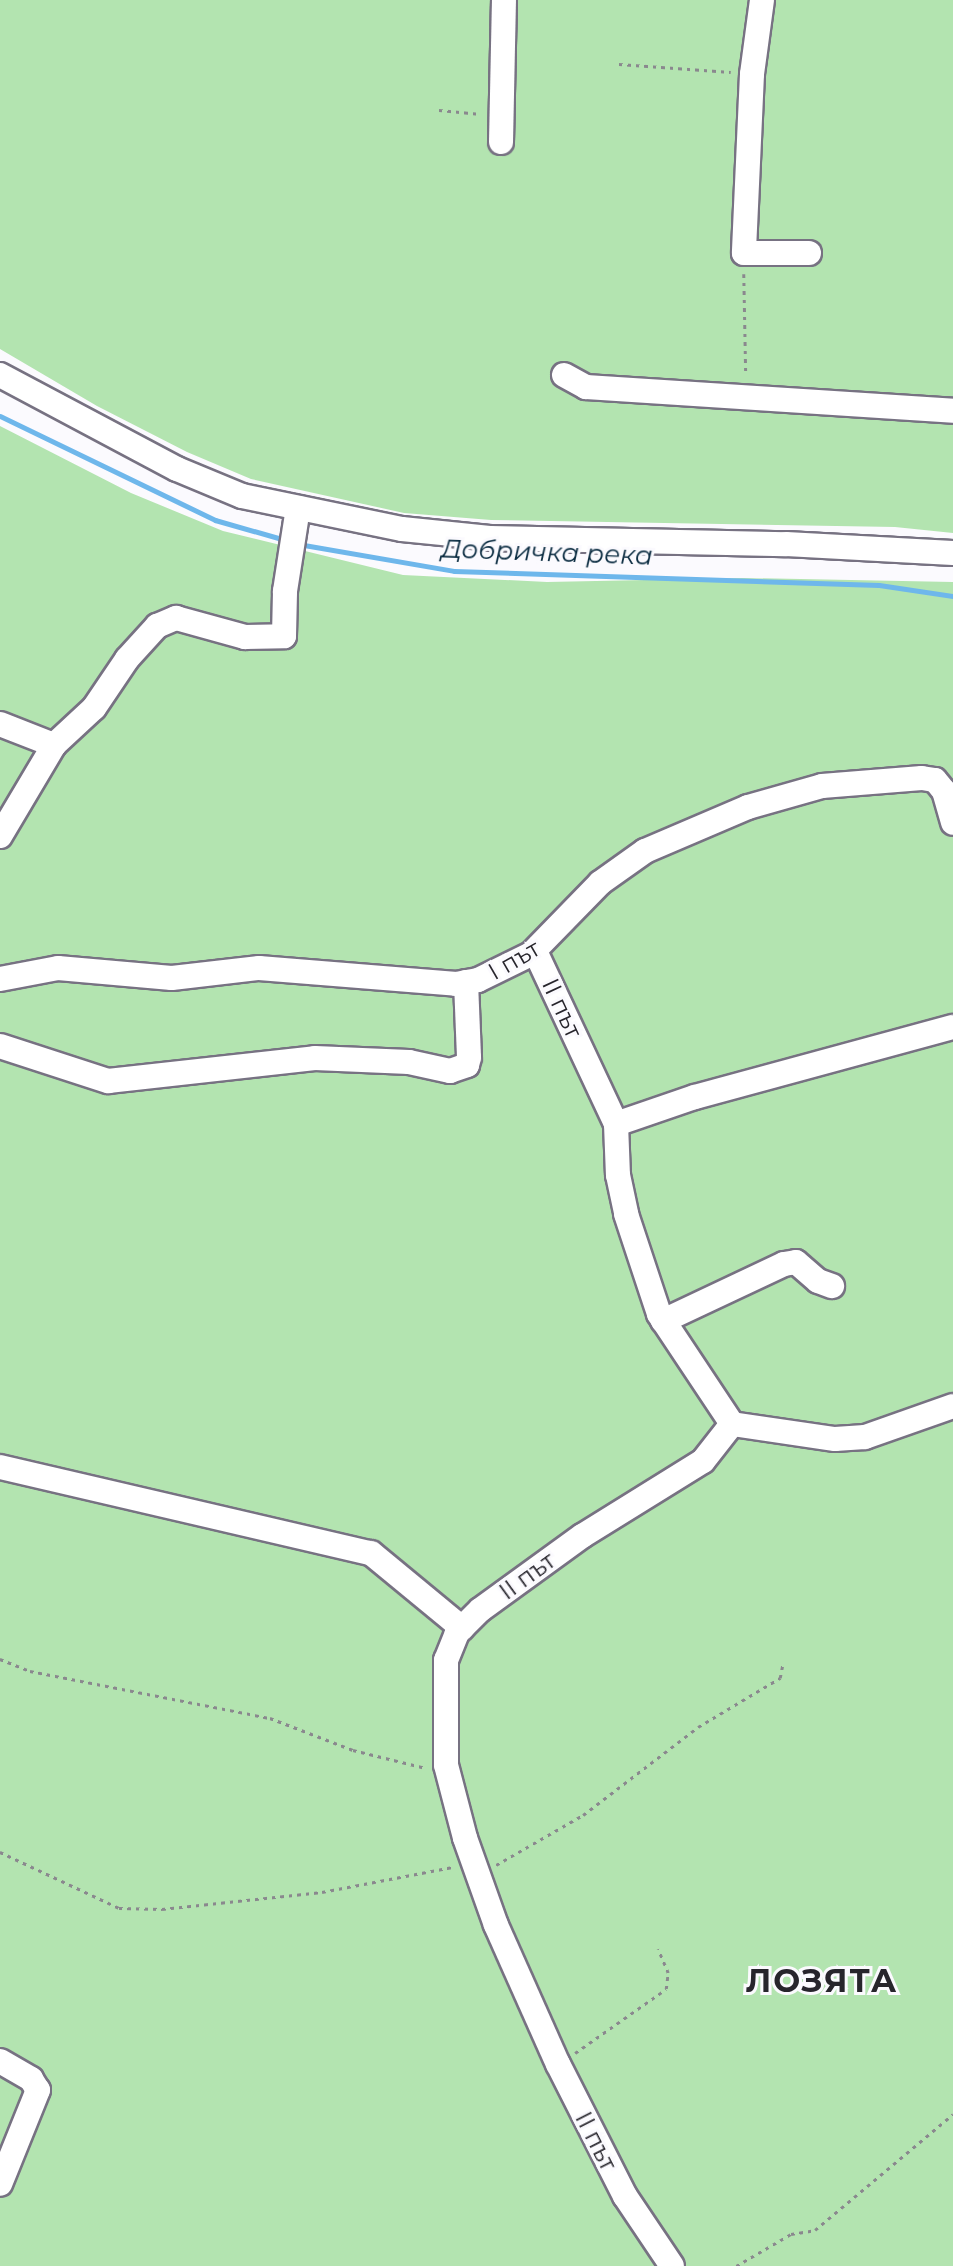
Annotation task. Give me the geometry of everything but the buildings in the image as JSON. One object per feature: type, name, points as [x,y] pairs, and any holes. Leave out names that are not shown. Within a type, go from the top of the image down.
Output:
[{"type":"street","points":[[501,142],[504,0]]},
{"type":"street","points":[[762,0],[752,74],[744,253],[809,253]]},
{"type":"street","points":[[0,375],[177,469],[242,496],[402,529],[490,538],[799,544],[953,553]]},
{"type":"street","points":[[564,375],[586,387],[953,411]]},
{"type":"street","points":[[0,836],[54,745],[94,708],[127,659],[158,626],[169,621],[195,621],[245,637],[284,636],[286,582],[298,508]]},
{"type":"street","points":[[0,724],[54,745]]},
{"type":"street","name":"І път","points":[[0,979],[58,968],[172,978],[259,968],[466,982],[505,969],[535,951],[619,868],[680,832],[748,807],[822,786],[922,778],[934,780],[944,791],[953,823]]},
{"type":"street","name":"ІІ път","points":[[535,951],[616,1124],[618,1175],[626,1214],[663,1321],[732,1424],[704,1461],[582,1536],[462,1628],[446,1660],[447,1773],[476,1869],[558,2064],[625,2196],[672,2266]]},
{"type":"street","points":[[0,1046],[108,1081],[315,1058],[409,1062],[450,1071],[467,1065],[469,1057],[466,982]]},
{"type":"street","points":[[616,1124],[717,1090],[953,1027]]},
{"type":"street","points":[[663,1321],[784,1265],[796,1262],[818,1281],[832,1286]]},
{"type":"street","points":[[732,1424],[835,1439],[864,1437],[953,1406]]},
{"type":"street","points":[[0,1467],[371,1553],[462,1628]]},
{"type":"street","points":[[0,2061],[32,2079],[38,2090],[0,2184]]},
{"type":"path","points":[[619,64],[752,74]]},
{"type":"path","points":[[439,110],[502,116]]},
{"type":"path","points":[[744,253],[747,399]]},
{"type":"path","points":[[0,1659],[30,1671],[270,1717],[353,1751],[447,1773]]},
{"type":"path","points":[[0,1852],[72,1882],[119,1909],[340,1890],[476,1869],[583,1815],[698,1727],[780,1678],[783,1663]]},
{"type":"path","points":[[558,2064],[666,1989],[670,1982],[658,1949]]},
{"type":"path","points":[[736,2266],[791,2234],[815,2230],[953,2114]]},
{"type":"green space","points":[[0,0],[953,0],[953,533],[895,527],[491,520],[404,513],[251,479],[187,452],[97,406],[0,349]]},
{"type":"green space","points":[[0,426],[131,493],[223,531],[403,575],[547,582],[743,578],[953,582],[953,2266],[0,2266]]},
{"type":"waterway","name":"Добричка река","points":[[0,416],[215,520],[285,540]]},
{"type":"waterway","name":"Добричка река","points":[[298,544],[454,571],[879,585],[953,596]]},
{"type":"district","name":"ЛОЗЯТА","points":[[822,1981]]}]
